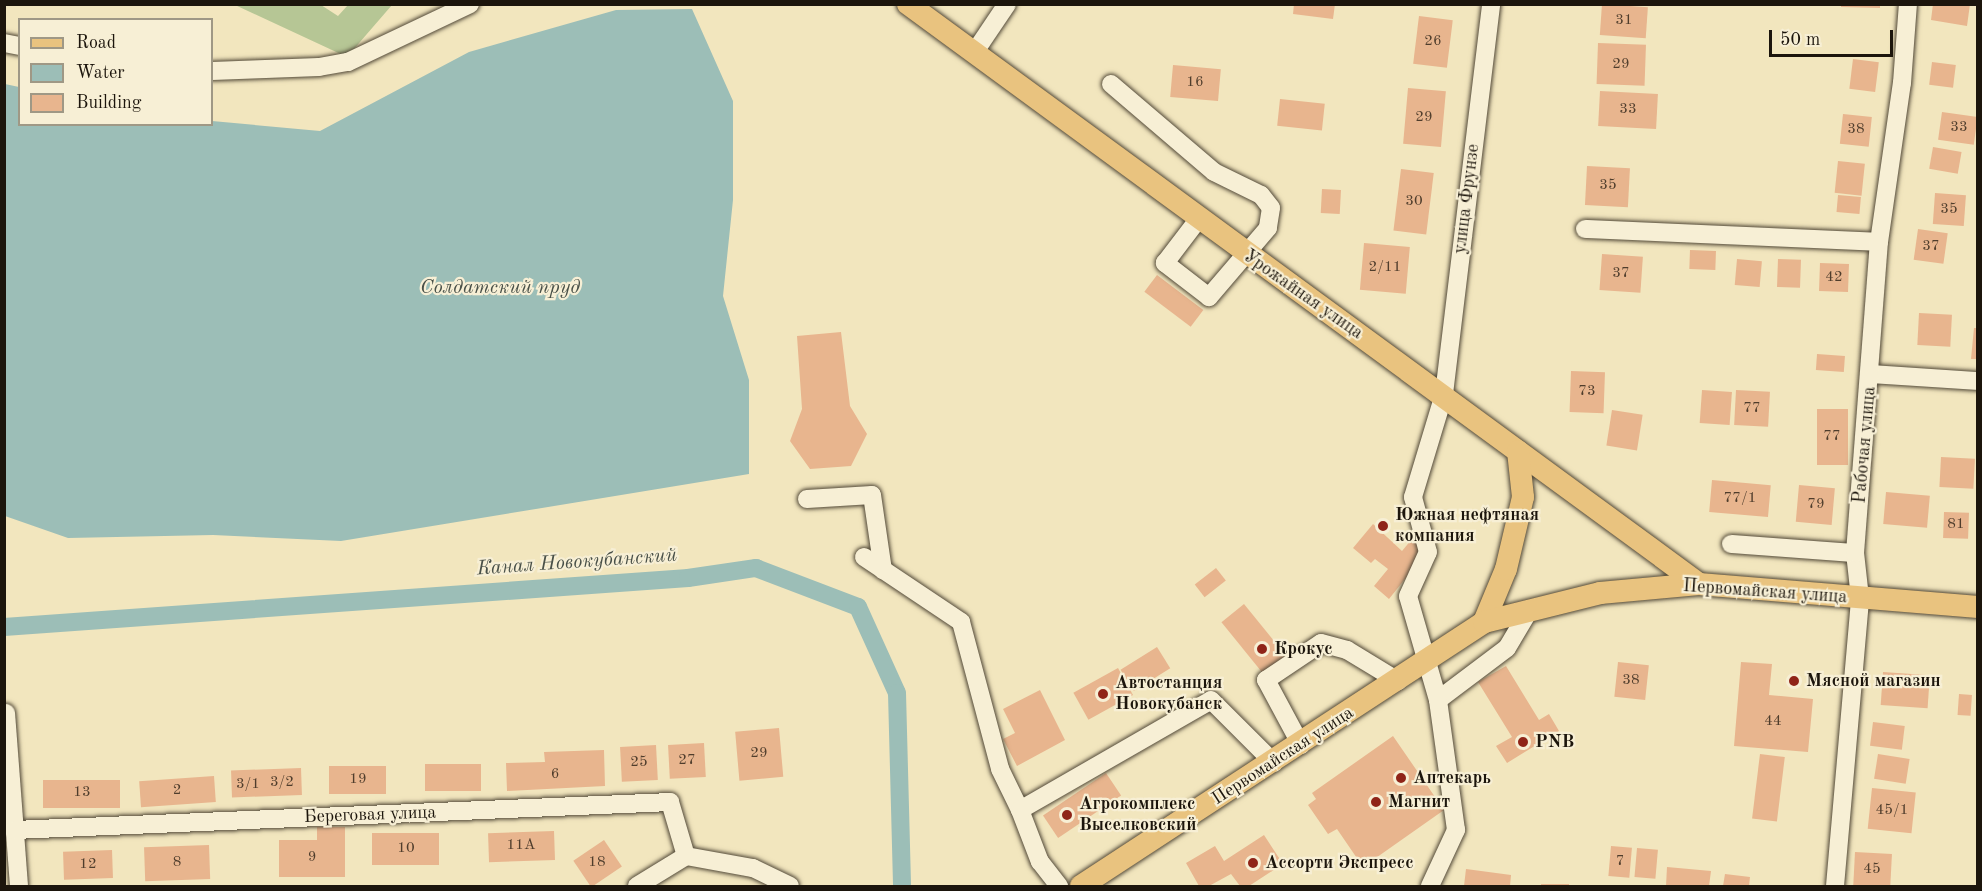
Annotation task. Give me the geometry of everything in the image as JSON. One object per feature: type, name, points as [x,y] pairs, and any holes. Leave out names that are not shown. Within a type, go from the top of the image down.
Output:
[{"type":"main road","name":"Урожайная улица","points":[[908,4],[1200,217],[1245,254],[1444,394],[1699,584]]},
{"type":"main road","points":[[1484,622],[1506,569],[1523,497],[1518,451]]},
{"type":"main road","name":"Первомайская улица","points":[[1081,886],[1301,746],[1484,622],[1600,593],[1699,584],[1977,607]]},
{"type":"street","points":[[213,71],[319,67],[348,62],[470,4]]},
{"type":"street","points":[[974,53],[1007,4]]},
{"type":"street","name":"улица Фрунзе","points":[[1430,886],[1456,830],[1438,700],[1408,596],[1428,552],[1413,497],[1444,394],[1491,4]]},
{"type":"street","name":"Рабочая улица","points":[[1835,886],[1860,598],[1855,553],[1872,374],[1879,242],[1902,83],[1908,4]]},
{"type":"street","points":[[1111,84],[1214,172],[1261,195],[1271,208],[1268,228],[1209,297],[1165,263],[1200,217]]},
{"type":"street","points":[[1585,229],[1879,242]]},
{"type":"street","points":[[1872,374],[1977,381]]},
{"type":"street","points":[[807,499],[872,495],[883,570]]},
{"type":"street","points":[[1731,544],[1855,553]]},
{"type":"street","points":[[864,557],[961,622],[1000,769],[1020,810],[1040,862],[1059,886]]},
{"type":"street","points":[[1438,700],[1507,648],[1529,611]]},
{"type":"street","points":[[1301,746],[1266,680],[1321,643],[1347,650],[1398,681]]},
{"type":"street","points":[[1020,810],[1211,700],[1274,763]]},
{"type":"street","points":[[6,713],[19,886]]},
{"type":"street","name":"Береговая улица","points":[[14,830],[670,802],[686,855]]},
{"type":"street","points":[[637,886],[686,855],[753,868],[790,886]]},
{"type":"green space","points":[[235,5],[321,5],[338,16],[348,5],[392,5],[347,57]]},
{"type":"water","name":"Солдатский пруд","points":[[692,9],[733,101],[733,200],[723,296],[749,380],[749,474],[341,541],[213,535],[68,538],[5,516],[5,84],[18,87],[18,126],[213,126],[213,121],[320,131],[469,52],[616,10]]},
{"type":"building","points":[[1294,4],[1335,4],[1333,19],[1293,14]]},
{"type":"building","points":[[1602,4],[1648,7],[1646,38],[1600,35]]},
{"type":"building","points":[[1841,4],[1880,4],[1880,8],[1841,7]]},
{"type":"building","points":[[1933,4],[1970,4],[1967,26],[1931,20]]},
{"type":"building","points":[[1419,16],[1453,20],[1447,68],[1413,64]]},
{"type":"building","points":[[1598,43],[1646,45],[1645,86],[1597,84]]},
{"type":"building","points":[[1853,59],[1879,62],[1875,92],[1849,89]]},
{"type":"building","points":[[1932,62],[1956,65],[1953,88],[1929,85]]},
{"type":"building","points":[[1173,65],[1221,69],[1218,101],[1170,97]]},
{"type":"building","points":[[1408,88],[1446,91],[1441,147],[1403,144]]},
{"type":"building","points":[[1600,91],[1658,94],[1656,129],[1598,126]]},
{"type":"building","points":[[1280,99],[1325,104],[1322,131],[1277,126]]},
{"type":"building","points":[[1942,112],[1978,117],[1974,145],[1938,140]]},
{"type":"building","points":[[1843,114],[1872,117],[1869,147],[1840,144]]},
{"type":"building","points":[[1933,147],[1962,152],[1958,174],[1929,169]]},
{"type":"building","points":[[1838,161],[1865,164],[1862,196],[1835,193]]},
{"type":"building","points":[[1587,166],[1630,168],[1628,207],[1585,205]]},
{"type":"building","points":[[1401,169],[1434,173],[1426,235],[1393,231]]},
{"type":"building","points":[[1322,189],[1341,190],[1340,214],[1321,213]]},
{"type":"building","points":[[1935,193],[1966,195],[1964,226],[1933,224]]},
{"type":"building","points":[[1838,195],[1861,197],[1859,214],[1837,212]]},
{"type":"building","points":[[1918,229],[1948,233],[1943,264],[1914,260]]},
{"type":"building","points":[[1364,243],[1410,247],[1406,294],[1360,290]]},
{"type":"building","points":[[1690,250],[1716,251],[1715,270],[1689,269]]},
{"type":"building","points":[[1602,254],[1643,257],[1640,293],[1599,290]]},
{"type":"building","points":[[1737,259],[1762,261],[1760,287],[1735,285]]},
{"type":"building","points":[[1778,259],[1801,260],[1800,288],[1777,287]]},
{"type":"building","points":[[1820,263],[1849,264],[1848,292],[1819,291]]},
{"type":"building","points":[[1157,275],[1203,310],[1191,327],[1144,292]]},
{"type":"building","points":[[1919,313],[1952,315],[1950,347],[1917,345]]},
{"type":"building","points":[[1974,328],[1978,328],[1978,359],[1971,359]]},
{"type":"building","points":[[841,332],[850,406],[867,434],[851,466],[810,469],[790,441],[802,409],[797,336]]},
{"type":"building","points":[[1817,354],[1845,356],[1844,372],[1816,370]]},
{"type":"building","points":[[1571,371],[1605,372],[1604,413],[1570,412]]},
{"type":"building","points":[[1702,390],[1732,392],[1730,425],[1700,423]]},
{"type":"building","points":[[1736,390],[1770,392],[1768,427],[1734,425]]},
{"type":"building","points":[[1817,409],[1848,409],[1848,465],[1817,465]]},
{"type":"building","points":[[1612,410],[1643,415],[1637,450],[1606,446]]},
{"type":"building","points":[[1941,457],[1975,459],[1973,489],[1939,487]]},
{"type":"building","points":[[1712,480],[1771,485],[1768,517],[1709,512]]},
{"type":"building","points":[[1799,485],[1835,488],[1832,525],[1796,522]]},
{"type":"building","points":[[1886,492],[1930,496],[1927,528],[1883,524]]},
{"type":"building","points":[[1944,512],[1969,513],[1968,539],[1943,538]]},
{"type":"building","points":[[1373,524],[1402,551],[1417,533],[1432,545],[1389,599],[1374,586],[1388,569],[1375,559],[1371,563],[1353,548]]},
{"type":"building","points":[[1216,568],[1226,581],[1205,597],[1195,585]]},
{"type":"building","points":[[1244,604],[1292,664],[1270,682],[1221,622]]},
{"type":"building","points":[[1157,647],[1170,668],[1134,691],[1121,670]]},
{"type":"building","points":[[1618,662],[1649,665],[1645,700],[1614,697]]},
{"type":"building","points":[[1741,662],[1772,664],[1769,695],[1813,699],[1808,752],[1734,746]]},
{"type":"building","points":[[1506,666],[1539,720],[1549,714],[1559,731],[1507,763],[1496,746],[1512,737],[1478,682]]},
{"type":"building","name":"Автостанция Новокубанск","points":[[1118,668],[1133,695],[1088,720],[1073,693]]},
{"type":"building","points":[[1883,672],[1930,675],[1928,708],[1881,705]]},
{"type":"building","points":[[1040,690],[1065,740],[1017,766],[1003,739],[1015,733],[1003,709]]},
{"type":"building","points":[[1959,694],[1972,695],[1971,716],[1958,715]]},
{"type":"building","points":[[1873,722],[1905,726],[1902,750],[1870,746]]},
{"type":"building","points":[[779,728],[783,777],[739,781],[735,732]]},
{"type":"building","points":[[1393,736],[1444,810],[1363,867],[1337,829],[1328,834],[1308,805],[1316,799],[1312,793]]},
{"type":"building","points":[[704,743],[706,777],[670,779],[668,745]]},
{"type":"building","points":[[656,745],[658,780],[622,782],[620,747]]},
{"type":"building","points":[[604,750],[605,786],[507,791],[506,763],[545,762],[544,752]]},
{"type":"building","points":[[1760,754],[1785,757],[1777,822],[1752,819]]},
{"type":"building","points":[[1878,754],[1910,759],[1906,784],[1874,779]]},
{"type":"building","points":[[425,764],[481,764],[481,791],[425,791]]},
{"type":"building","points":[[329,766],[386,766],[386,794],[329,794]]},
{"type":"building","points":[[301,768],[302,795],[232,797],[231,770]]},
{"type":"building","points":[[1106,773],[1121,795],[1058,838],[1043,815]]},
{"type":"building","points":[[214,776],[216,802],[141,807],[139,781]]},
{"type":"building","points":[[43,780],[120,780],[120,808],[43,808]]},
{"type":"building","points":[[1872,788],[1916,793],[1911,833],[1868,829]]},
{"type":"building","points":[[317,827],[345,827],[345,877],[279,877],[279,840],[317,840]]},
{"type":"building","points":[[554,831],[555,860],[489,862],[488,833]]},
{"type":"building","points":[[372,833],[439,833],[439,865],[372,865]]},
{"type":"building","points":[[1264,835],[1283,864],[1249,886],[1240,886],[1231,874],[1209,886],[1199,886],[1186,863],[1215,846],[1224,861]]},
{"type":"building","points":[[604,840],[622,867],[590,886],[573,861]]},
{"type":"building","points":[[209,845],[210,879],[145,881],[144,847]]},
{"type":"building","points":[[1611,846],[1632,848],[1629,878],[1608,876]]},
{"type":"building","points":[[1637,848],[1658,850],[1655,879],[1634,877]]},
{"type":"building","points":[[112,850],[113,878],[64,880],[63,852]]},
{"type":"building","points":[[1855,852],[1892,854],[1890,886],[1853,885]]},
{"type":"building","points":[[1667,867],[1711,871],[1709,886],[1666,886]]},
{"type":"building","points":[[1466,869],[1511,875],[1510,886],[1464,886]]},
{"type":"building","points":[[1725,874],[1750,877],[1749,886],[1723,886]]},
{"type":"building","points":[[1541,884],[1569,884],[1569,886],[1541,886]]},
{"type":"waterway","name":"Канал Новокубанский","points":[[4,627],[688,578],[756,568],[858,607],[897,693],[902,886]]},
{"type":"place","name":"Южная нефтяная компания","points":[[1383,526]]},
{"type":"place","name":"Крокус","points":[[1262,649]]},
{"type":"place","name":"Мясной магазин","points":[[1794,681]]},
{"type":"place","name":"Автостанция Новокубанск","points":[[1103,694]]},
{"type":"place","name":"PNB","points":[[1523,742]]},
{"type":"place","name":"Аптекарь","points":[[1401,778]]},
{"type":"place","name":"Магнит","points":[[1376,802]]},
{"type":"place","name":"Агрокомплекс Выселковский","points":[[1067,815]]},
{"type":"place","name":"Ассорти Экспресс","points":[[1253,863]]}]
